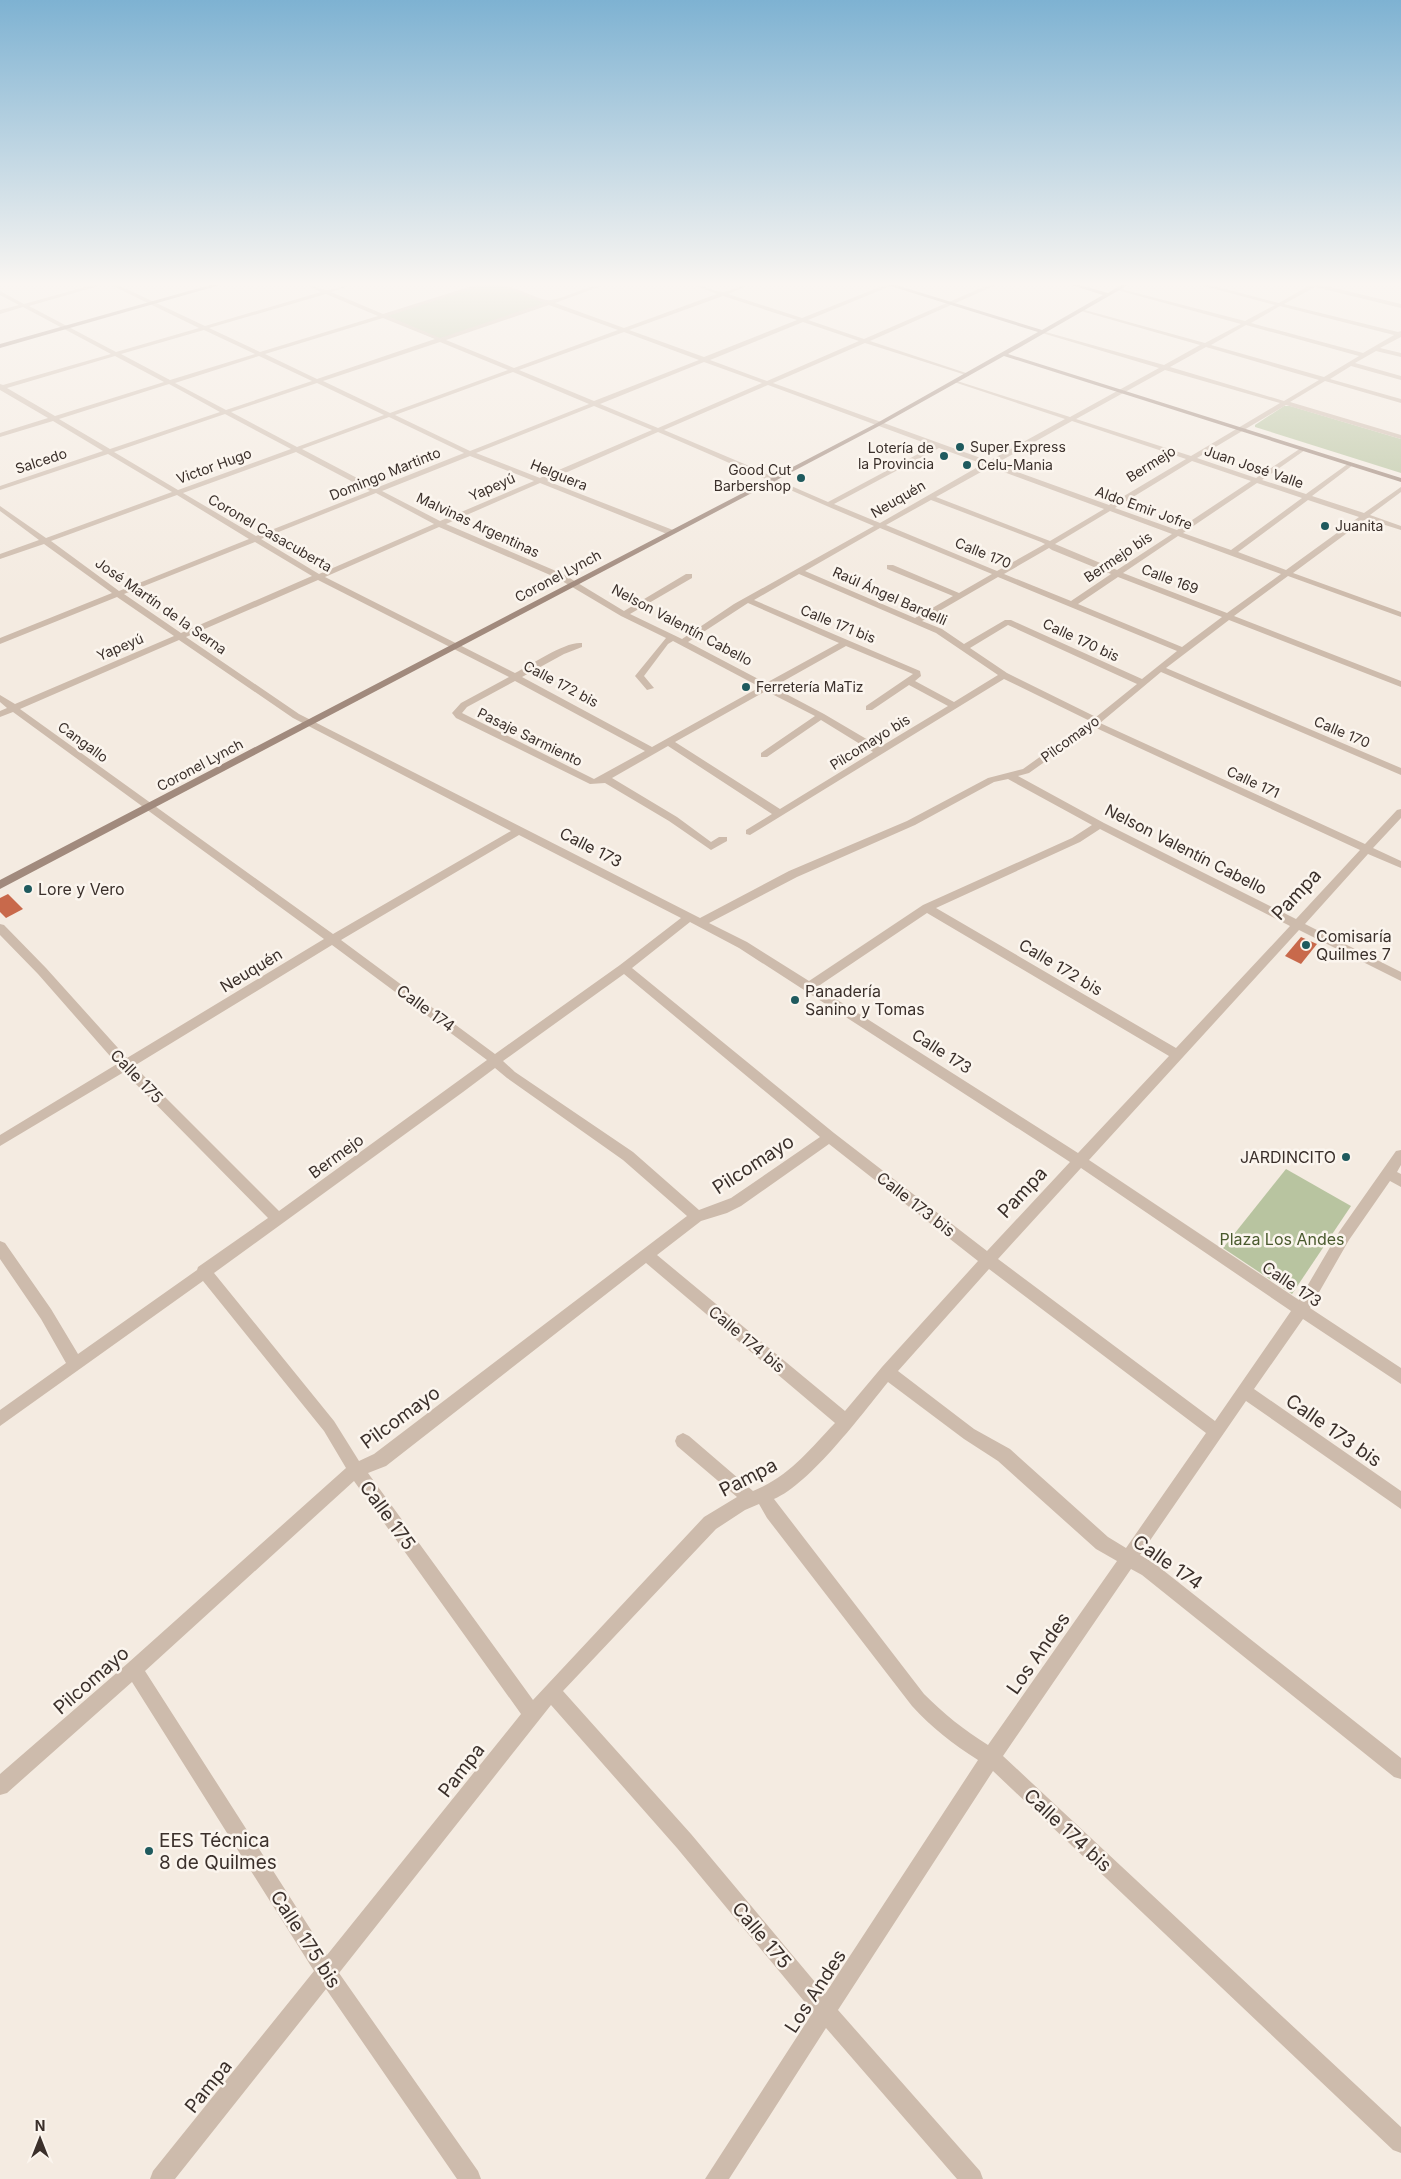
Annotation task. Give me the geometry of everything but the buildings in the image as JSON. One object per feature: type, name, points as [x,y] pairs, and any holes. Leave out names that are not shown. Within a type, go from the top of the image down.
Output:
[{"type":"main road","name":"Coronel Lynch","points":[[0,885],[879,424],[946,387]]},
{"type":"main road","points":[[1108,387],[1401,480]]},
{"type":"main road","points":[[1243,429],[1401,476]]},
{"type":"street","name":"Coronel Casacuberta","points":[[1,387],[317,576],[455,646]]},
{"type":"street","points":[[0,435],[155,387]]},
{"type":"street","name":"Malvinas Argentinas","points":[[179,387],[441,525],[560,576],[573,584]]},
{"type":"street","name":"Salcedo","points":[[0,488],[299,387]]},
{"type":"street","name":"Helguera","points":[[328,387],[470,453],[670,532]]},
{"type":"street","name":"Victor Hugo","points":[[0,557],[467,387]]},
{"type":"street","name":"Calle 170","points":[[552,387],[759,472],[772,480],[881,526],[1183,650]]},
{"type":"street","name":"Domingo Martinto","points":[[0,641],[638,387]]},
{"type":"street","name":"Yapeyú","points":[[0,714],[760,387]]},
{"type":"street","name":"Aldo Emir Jofre","points":[[778,387],[1401,615]]},
{"type":"street","name":"Juan José Valle","points":[[973,387],[1401,528]]},
{"type":"street","name":"Neuquén","points":[[682,642],[749,601],[989,464],[1131,387]]},
{"type":"street","points":[[1230,387],[1401,437]]},
{"type":"street","name":"Bermejo","points":[[916,622],[1111,508],[1191,458],[1312,387]]},
{"type":"street","points":[[1352,387],[1401,401]]},
{"type":"street","points":[[829,504],[937,446]]},
{"type":"street","name":"Bermejo bis","points":[[1072,604],[1303,449]]},
{"type":"street","points":[[1232,553],[1351,464]]},
{"type":"street","name":"Pilcomayo","points":[[694,920],[793,874],[911,823],[991,780],[1026,771],[1095,722],[1183,650],[1401,489]]},
{"type":"street","name":"Calle 169","points":[[931,497],[1050,544],[1116,573],[1401,684]]},
{"type":"street","name":"José Martín de la Serna","points":[[0,508],[118,594],[309,723]]},
{"type":"street","points":[[890,567],[959,596]]},
{"type":"street","name":"Raúl Ángel Bardelli","points":[[801,572],[939,631],[1004,675],[1095,722]]},
{"type":"street","points":[[624,614],[689,576]]},
{"type":"street","name":"Nelson Valentín Cabello","points":[[573,584],[624,614],[766,686],[881,752]]},
{"type":"street","name":"Calle 171 bis","points":[[749,601],[844,643],[863,648],[917,673],[917,676],[908,681]]},
{"type":"street","name":"Calle 170 bis","points":[[964,648],[1008,622],[1143,683]]},
{"type":"street","points":[[650,688],[639,676],[665,642],[671,638]]},
{"type":"street","points":[[723,839],[711,847],[673,819],[604,778],[844,643]]},
{"type":"street","points":[[514,678],[579,645]]},
{"type":"street","name":"Calle 172 bis","points":[[455,646],[652,751]]},
{"type":"street","name":"Calle 170","points":[[1161,669],[1401,772]]},
{"type":"street","name":"Pilcomayo bis","points":[[750,832],[1004,675]]},
{"type":"street","name":"Pasaje Sarmiento","points":[[514,678],[464,706],[457,713],[462,719],[593,782],[604,778]]},
{"type":"street","points":[[869,708],[908,681],[954,705]]},
{"type":"street","name":"Cangallo","points":[[0,698],[149,808]]},
{"type":"street","points":[[764,755],[821,716]]},
{"type":"street","name":"Calle 171","points":[[1095,722],[1401,865]]},
{"type":"street","name":"Calle 173","points":[[309,723],[743,945],[1080,1161],[1401,1377]]},
{"type":"street","points":[[668,742],[780,814]]},
{"type":"street","name":"Nelson Valentín Cabello","points":[[1011,776],[1100,825],[1401,977]]},
{"type":"street","name":"Calle 174","points":[[149,808],[332,940],[496,1061],[511,1075],[628,1156],[698,1216]]},
{"type":"street","name":"Pampa","points":[[161,2179],[551,1691],[710,1523],[723,1513],[789,1482],[846,1422],[887,1372],[988,1260],[1401,812]]},
{"type":"street","points":[[809,987],[927,908],[1076,840],[1100,825]]},
{"type":"street","name":"Neuquén","points":[[0,1141],[332,940],[520,830]]},
{"type":"street","name":"Calle 172 bis","points":[[927,908],[1177,1056]]},
{"type":"street","name":"Bermejo","points":[[0,1418],[496,1061],[516,1044],[694,920]]},
{"type":"street","name":"Calle 175","points":[[0,928],[42,971],[126,1066],[278,1219]]},
{"type":"street","name":"Calle 173 bis","points":[[624,968],[829,1137],[988,1260],[1216,1431]]},
{"type":"street","name":"Pilcomayo","points":[[0,1786],[134,1669],[341,1481],[356,1470],[380,1460],[698,1216],[722,1209],[736,1202],[829,1137]]},
{"type":"street","name":"Los Andes","points":[[716,2179],[827,2013],[991,1758],[1300,1310],[1344,1236],[1395,1177],[1401,1155]]},
{"type":"street","points":[[0,1246],[46,1314],[75,1364]]},
{"type":"street","name":"Calle 174 bis","points":[[648,1256],[846,1422]]},
{"type":"street","name":"Calle 175","points":[[203,1271],[329,1426],[356,1470],[532,1714]]},
{"type":"street","name":"Calle 174","points":[[887,1372],[969,1434],[1004,1455],[1102,1543],[1148,1569],[1401,1770]]},
{"type":"street","name":"Calle 173 bis","points":[[1244,1392],[1401,1501]]},
{"type":"street","name":"Calle 174 bis","points":[[683,1441],[758,1498],[772,1512],[918,1700],[935,1718],[960,1738],[991,1758],[1401,2142]]},
{"type":"street","name":"Calle 175 bis","points":[[134,1669],[327,1973],[470,2179]]},
{"type":"street","name":"Calle 175","points":[[551,1691],[684,1841],[827,2013],[972,2179]]},
{"type":"green space","points":[[1284,406],[1290,406],[1401,439],[1401,473],[1255,427],[1255,425]]},
{"type":"green space","name":"Plaza Los Andes","points":[[1286,1169],[1351,1206],[1292,1294],[1223,1248]]},
{"type":"place","name":"Super Express","points":[[960,447]]},
{"type":"place","name":"Lotería de la Provincia","points":[[944,456]]},
{"type":"place","name":"Celu-Mania","points":[[967,465]]},
{"type":"place","name":"Good Cut Barbershop","points":[[801,478]]},
{"type":"place","name":"Juanita","points":[[1325,526]]},
{"type":"place","name":"Ferretería MaTiz","points":[[746,687]]},
{"type":"place","name":"Lore y Vero","points":[[28,889]]},
{"type":"place","name":"Comisaría Quilmes 7","points":[[1306,945]]},
{"type":"place","name":"Panadería Sanino y Tomas","points":[[795,1000]]},
{"type":"place","name":"JARDINCITO","points":[[1346,1157]]},
{"type":"place","name":"EES Técnica 8 de Quilmes","points":[[149,1851]]}]
